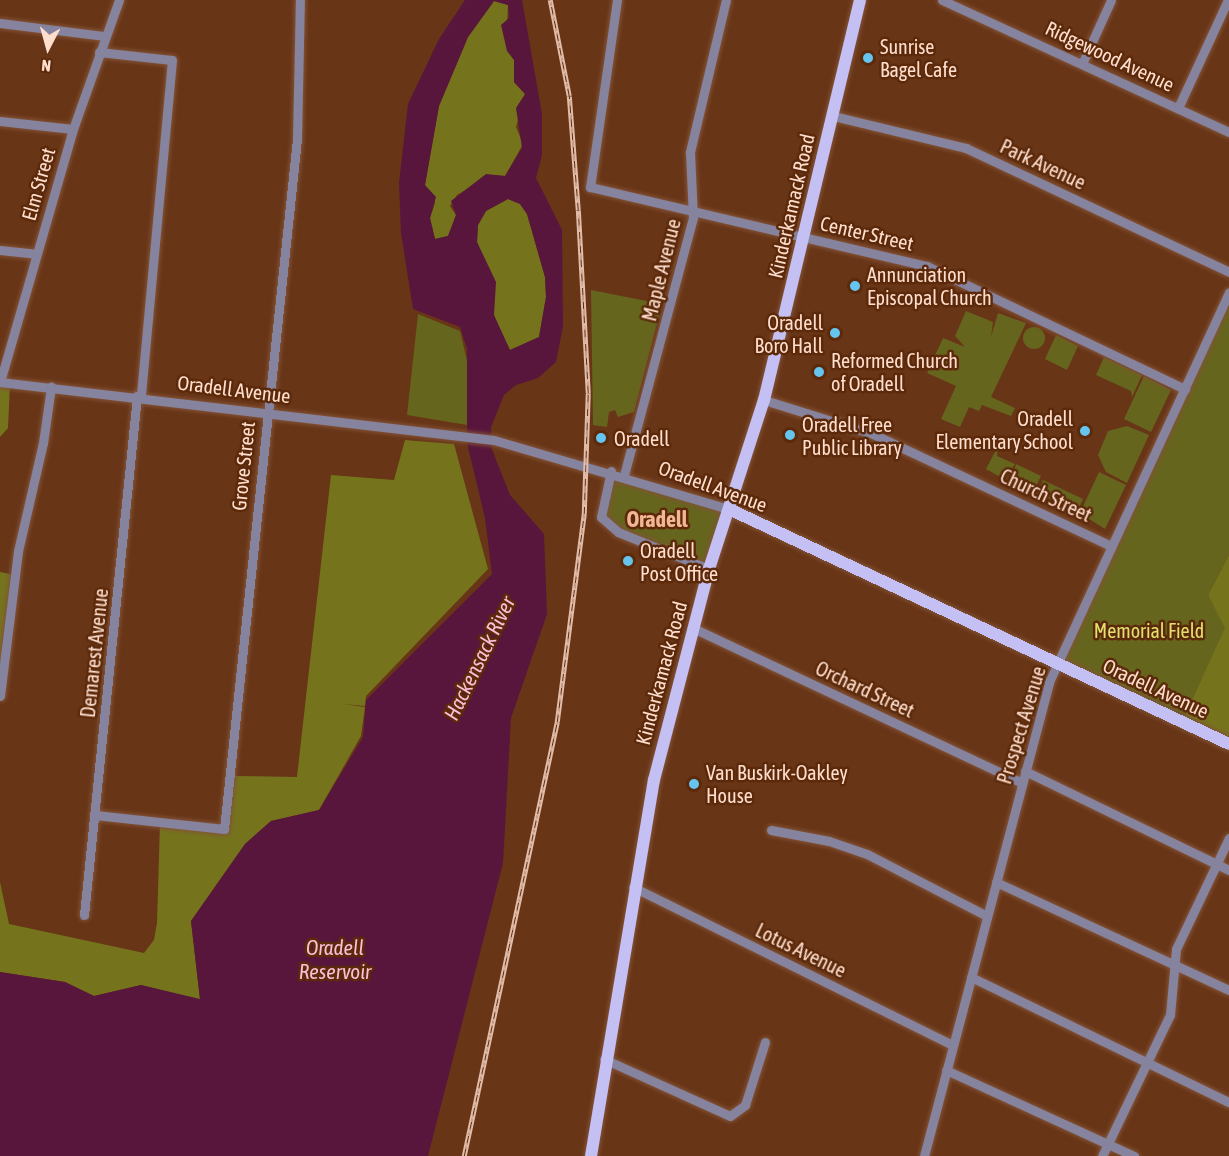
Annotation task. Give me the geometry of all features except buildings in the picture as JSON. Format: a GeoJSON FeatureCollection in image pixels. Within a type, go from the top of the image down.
{"type":"FeatureCollection","features":[{"type":"Feature","properties":{"kind":"main road","name":"Kinderkamack Road"},"geometry":{"type":"LineString","coordinates":[[591,1156],[604,1059],[633,887],[693,628],[709,569],[764,400],[860,0]]}},
{"type":"Feature","properties":{"kind":"main road","name":"Oradell Avenue"},"geometry":{"type":"LineString","coordinates":[[729,508],[1229,744]]}},
{"type":"Feature","properties":{"kind":"street","name":"Elm Street"},"geometry":{"type":"LineString","coordinates":[[0,382],[73,129],[119,0]]}},
{"type":"Feature","properties":{"kind":"street","name":"Grove Street"},"geometry":{"type":"LineString","coordinates":[[95,815],[224,829],[297,139],[300,0]]}},
{"type":"Feature","properties":{"kind":"street","name":"Center Street"},"geometry":{"type":"LineString","coordinates":[[617,0],[590,187],[927,266],[1185,389]]}},
{"type":"Feature","properties":{"kind":"street","name":"Maple Avenue"},"geometry":{"type":"LineString","coordinates":[[624,474],[672,304],[693,211],[690,152],[726,0]]}},
{"type":"Feature","properties":{"kind":"street","name":"Ridgewood Avenue"},"geometry":{"type":"LineString","coordinates":[[942,0],[1229,132]]}},
{"type":"Feature","properties":{"kind":"street"},"geometry":{"type":"LineString","coordinates":[[1082,64],[1111,0]]}},
{"type":"Feature","properties":{"kind":"street"},"geometry":{"type":"LineString","coordinates":[[1178,108],[1228,0]]}},
{"type":"Feature","properties":{"kind":"street"},"geometry":{"type":"LineString","coordinates":[[0,23],[105,36]]}},
{"type":"Feature","properties":{"kind":"street","name":"Demarest Avenue"},"geometry":{"type":"LineString","coordinates":[[84,915],[172,60],[99,52]]}},
{"type":"Feature","properties":{"kind":"street","name":"Park Avenue"},"geometry":{"type":"LineString","coordinates":[[833,116],[966,148],[1229,272]]}},
{"type":"Feature","properties":{"kind":"street"},"geometry":{"type":"LineString","coordinates":[[0,121],[73,129]]}},
{"type":"Feature","properties":{"kind":"street"},"geometry":{"type":"LineString","coordinates":[[0,250],[36,254]]}},
{"type":"Feature","properties":{"kind":"street","name":"Prospect Avenue"},"geometry":{"type":"LineString","coordinates":[[924,1156],[1025,771],[1058,664],[1229,293]]}},
{"type":"Feature","properties":{"kind":"street","name":"Oradell Avenue"},"geometry":{"type":"LineString","coordinates":[[0,382],[461,434],[494,440],[624,474],[729,508]]}},
{"type":"Feature","properties":{"kind":"street"},"geometry":{"type":"LineString","coordinates":[[0,696],[18,551],[44,443],[51,387]]}},
{"type":"Feature","properties":{"kind":"street","name":"Church Street"},"geometry":{"type":"LineString","coordinates":[[764,400],[873,434],[1111,546]]}},
{"type":"Feature","properties":{"kind":"street"},"geometry":{"type":"LineString","coordinates":[[611,471],[602,517],[618,532],[709,569]]}},
{"type":"Feature","properties":{"kind":"street","name":"Orchard Street"},"geometry":{"type":"LineString","coordinates":[[693,628],[1022,783]]}},
{"type":"Feature","properties":{"kind":"street"},"geometry":{"type":"LineString","coordinates":[[1025,771],[1229,870]]}},
{"type":"Feature","properties":{"kind":"street"},"geometry":{"type":"LineString","coordinates":[[771,830],[829,841],[867,854],[987,916]]}},
{"type":"Feature","properties":{"kind":"street"},"geometry":{"type":"LineString","coordinates":[[1102,1156],[1149,1063],[1170,1015],[1173,962],[1179,938],[1229,838]]}},
{"type":"Feature","properties":{"kind":"street"},"geometry":{"type":"LineString","coordinates":[[996,882],[1173,962],[1229,990]]}},
{"type":"Feature","properties":{"kind":"street","name":"Lotus Avenue"},"geometry":{"type":"LineString","coordinates":[[633,887],[952,1046]]}},
{"type":"Feature","properties":{"kind":"street"},"geometry":{"type":"LineString","coordinates":[[970,977],[1229,1102]]}},
{"type":"Feature","properties":{"kind":"street"},"geometry":{"type":"LineString","coordinates":[[604,1059],[730,1116],[745,1105],[765,1042]]}},
{"type":"Feature","properties":{"kind":"street"},"geometry":{"type":"LineString","coordinates":[[946,1070],[1134,1156]]}},
{"type":"Feature","properties":{"kind":"green space"},"geometry":{"type":"Polygon","coordinates":[[[591,290],[662,304],[634,412],[618,417],[615,410],[609,412],[607,427],[593,425],[591,290]]]}},
{"type":"Feature","properties":{"kind":"green space","name":"Memorial Field"},"geometry":{"type":"Polygon","coordinates":[[[1229,293],[1229,555],[1208,595],[1226,628],[1182,722],[1058,664],[1229,293]]]}},
{"type":"Feature","properties":{"kind":"green space"},"geometry":{"type":"Polygon","coordinates":[[[966,311],[993,322],[991,337],[998,313],[1026,323],[991,397],[1015,408],[1011,416],[982,405],[979,411],[969,407],[960,427],[941,419],[956,386],[927,373],[943,338],[965,347],[955,336],[966,311]]]}},
{"type":"Feature","properties":{"kind":"green space"},"geometry":{"type":"Polygon","coordinates":[[[418,314],[460,331],[467,361],[467,425],[407,415],[418,314]]]}},
{"type":"Feature","properties":{"kind":"green space"},"geometry":{"type":"Polygon","coordinates":[[[1034,327],[1042,330],[1045,338],[1042,346],[1034,349],[1026,346],[1023,338],[1026,330],[1034,327]]]}},
{"type":"Feature","properties":{"kind":"green space"},"geometry":{"type":"Polygon","coordinates":[[[1056,335],[1078,346],[1067,370],[1045,359],[1056,335]]]}},
{"type":"Feature","properties":{"kind":"green space"},"geometry":{"type":"Polygon","coordinates":[[[1104,357],[1142,375],[1132,397],[1131,391],[1096,375],[1104,357]]]}},
{"type":"Feature","properties":{"kind":"green space"},"geometry":{"type":"Polygon","coordinates":[[[1144,376],[1171,390],[1151,432],[1124,419],[1144,376]]]}},
{"type":"Feature","properties":{"kind":"green space"},"geometry":{"type":"Polygon","coordinates":[[[1127,426],[1149,435],[1127,483],[1106,472],[1098,455],[1108,431],[1127,426]]]}},
{"type":"Feature","properties":{"kind":"green space"},"geometry":{"type":"Polygon","coordinates":[[[998,446],[997,456],[1015,464],[1004,479],[986,469],[998,446]]]}},
{"type":"Feature","properties":{"kind":"green space"},"geometry":{"type":"Polygon","coordinates":[[[1016,464],[1041,476],[1033,492],[1011,482],[1016,464]]]}},
{"type":"Feature","properties":{"kind":"green space"},"geometry":{"type":"Polygon","coordinates":[[[611,471],[729,509],[709,569],[618,532],[601,517],[611,471]]]}},
{"type":"Feature","properties":{"kind":"green space"},"geometry":{"type":"Polygon","coordinates":[[[1099,472],[1126,485],[1105,529],[1080,513],[1099,472]]]}},
{"type":"Feature","properties":{"kind":"green space"},"geometry":{"type":"Polygon","coordinates":[[[1043,480],[1083,499],[1078,510],[1037,494],[1043,480]]]}},
{"type":"Feature","properties":{"kind":"shaded area"},"geometry":{"type":"Polygon","coordinates":[[[494,1],[508,5],[506,45],[514,60],[514,82],[525,94],[516,127],[523,144],[505,176],[491,175],[457,195],[450,206],[456,215],[448,236],[435,239],[430,218],[435,203],[425,185],[439,106],[468,37],[494,1]]]}},
{"type":"Feature","properties":{"kind":"shaded area"},"geometry":{"type":"Polygon","coordinates":[[[508,199],[520,204],[527,214],[545,277],[546,297],[539,337],[510,350],[497,327],[477,242],[478,225],[486,211],[508,199]]]}},
{"type":"Feature","properties":{"kind":"shaded area"},"geometry":{"type":"Polygon","coordinates":[[[0,382],[10,383],[8,428],[0,437],[0,382]]]}},
{"type":"Feature","properties":{"kind":"shaded area"},"geometry":{"type":"Polygon","coordinates":[[[405,440],[454,444],[488,569],[366,696],[365,706],[343,704],[365,707],[361,736],[319,810],[271,821],[245,844],[191,921],[200,1000],[141,985],[94,996],[65,982],[0,972],[0,882],[9,924],[144,953],[154,940],[157,923],[160,822],[224,829],[234,776],[297,777],[331,475],[394,480],[405,440]]]}},
{"type":"Feature","properties":{"kind":"shaded area"},"geometry":{"type":"Polygon","coordinates":[[[1229,555],[1229,744],[1182,722],[1225,628],[1208,595],[1229,555]]]}},
{"type":"Feature","properties":{"kind":"shaded area"},"geometry":{"type":"Polygon","coordinates":[[[0,572],[15,575],[0,690],[0,572]]]}},
{"type":"Feature","properties":{"kind":"water","name":"Oradell Reservoir"},"geometry":{"type":"Polygon","coordinates":[[[465,0],[522,0],[542,114],[542,155],[536,178],[562,230],[563,326],[556,362],[538,378],[516,385],[504,395],[491,427],[491,447],[510,495],[544,534],[547,614],[511,718],[503,863],[428,1156],[0,1156],[0,972],[65,982],[94,996],[141,985],[200,999],[191,921],[245,844],[271,821],[319,810],[363,737],[366,700],[492,574],[485,518],[467,443],[467,349],[460,327],[413,309],[401,233],[399,183],[408,104],[439,39],[465,0]],[[494,1],[468,37],[439,106],[425,185],[436,197],[430,218],[435,239],[448,236],[456,215],[451,201],[486,174],[505,176],[522,148],[516,108],[525,94],[514,82],[514,60],[507,51],[501,25],[509,18],[508,5],[494,1]],[[508,199],[486,211],[478,225],[477,242],[496,282],[494,315],[510,350],[539,337],[546,297],[545,277],[527,214],[520,204],[508,199]]]}},
{"type":"Feature","properties":{"kind":"railway"},"geometry":{"type":"LineString","coordinates":[[464,1156],[557,722],[584,514],[588,393],[578,210],[569,96],[550,0]]}},
{"type":"Feature","properties":{"kind":"place","name":"Sunrise Bagel Cafe"},"geometry":{"type":"Point","coordinates":[868,58]}},
{"type":"Feature","properties":{"kind":"place","name":"Annunciation Episcopal Church"},"geometry":{"type":"Point","coordinates":[855,286]}},
{"type":"Feature","properties":{"kind":"place","name":"Oradell Boro Hall"},"geometry":{"type":"Point","coordinates":[835,333]}},
{"type":"Feature","properties":{"kind":"place","name":"Reformed Church of Oradell"},"geometry":{"type":"Point","coordinates":[819,372]}},
{"type":"Feature","properties":{"kind":"place","name":"Oradell Elementary School"},"geometry":{"type":"Point","coordinates":[1085,431]}},
{"type":"Feature","properties":{"kind":"place","name":"Oradell Free Public Library"},"geometry":{"type":"Point","coordinates":[790,435]}},
{"type":"Feature","properties":{"kind":"place","name":"Oradell"},"geometry":{"type":"Point","coordinates":[601,438]}},
{"type":"Feature","properties":{"kind":"place","name":"Oradell Post Office"},"geometry":{"type":"Point","coordinates":[628,561]}},
{"type":"Feature","properties":{"kind":"place","name":"Van Buskirk-Oakley House"},"geometry":{"type":"Point","coordinates":[694,784]}},
{"type":"Feature","properties":{"kind":"district","name":"Oradell"},"geometry":{"type":"Point","coordinates":[657,520]}},
{"type":"Feature","properties":{"kind":"water label","name":"Hackensack River"},"geometry":{"type":"Point","coordinates":[479,658]}}]}
